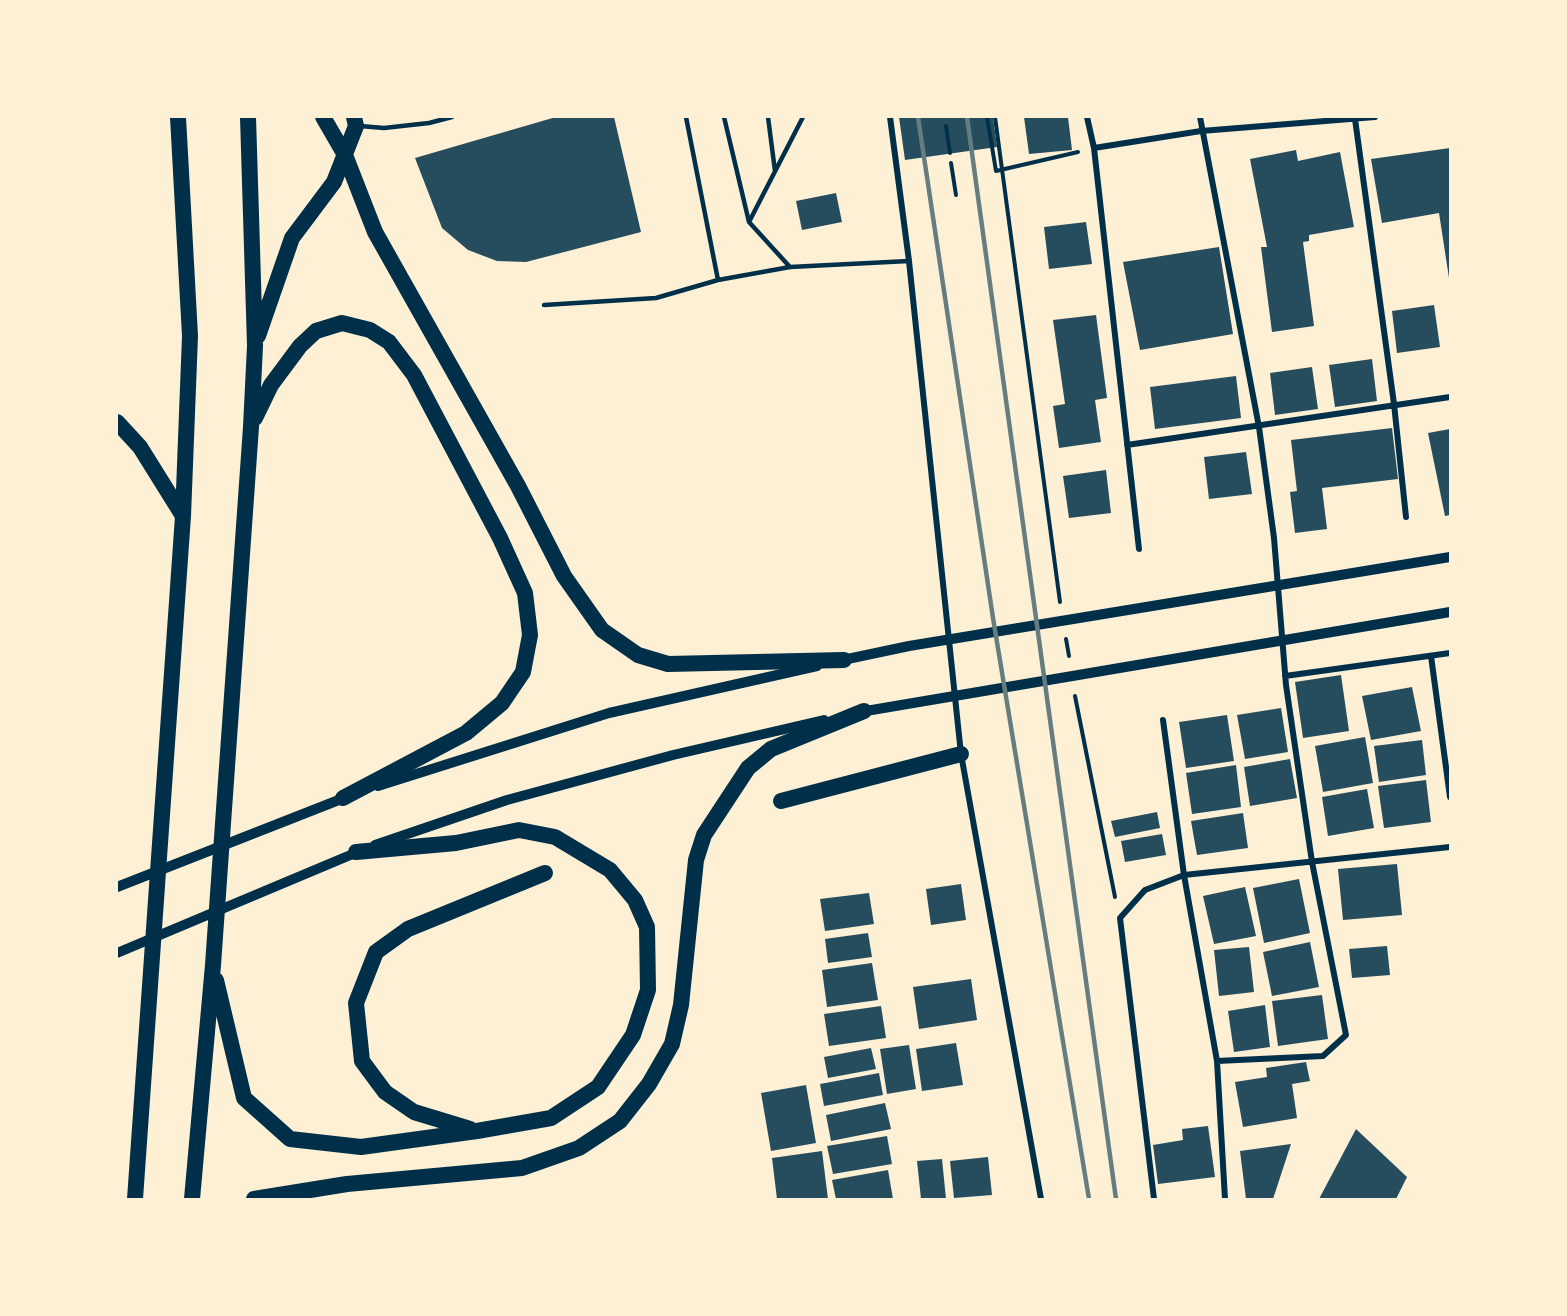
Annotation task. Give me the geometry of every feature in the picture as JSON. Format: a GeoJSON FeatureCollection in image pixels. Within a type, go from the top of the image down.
{"type":"FeatureCollection","features":[{"type":"Feature","properties":{"kind":"highway"},"geometry":{"type":"LineString","coordinates":[[134,1194],[183,516],[190,336],[178,117]]}},
{"type":"Feature","properties":{"kind":"highway"},"geometry":{"type":"LineString","coordinates":[[192,1199],[213,965],[251,427],[255,346],[248,117]]}},
{"type":"Feature","properties":{"kind":"highway"},"geometry":{"type":"LineString","coordinates":[[324,117],[345,155],[375,232],[518,486],[564,576],[602,630],[638,655],[668,664],[844,660]]}},
{"type":"Feature","properties":{"kind":"highway"},"geometry":{"type":"LineString","coordinates":[[255,346],[292,238],[334,182],[355,122]]}},
{"type":"Feature","properties":{"kind":"highway"},"geometry":{"type":"LineString","coordinates":[[251,427],[271,385],[300,346],[316,331],[342,323],[370,330],[389,342],[414,375],[500,538],[525,593],[530,635],[523,672],[502,703],[466,733],[343,798]]}},
{"type":"Feature","properties":{"kind":"highway"},"geometry":{"type":"LineString","coordinates":[[117,422],[140,447],[183,516]]}},
{"type":"Feature","properties":{"kind":"highway"},"geometry":{"type":"LineString","coordinates":[[254,1199],[348,1184],[522,1168],[579,1148],[620,1122],[649,1084],[672,1044],[681,1005],[696,860],[705,835],[748,768],[771,749],[864,711]]}},
{"type":"Feature","properties":{"kind":"highway"},"geometry":{"type":"LineString","coordinates":[[781,801],[961,754]]}},
{"type":"Feature","properties":{"kind":"highway"},"geometry":{"type":"LineString","coordinates":[[213,965],[244,1098],[290,1139],[360,1147],[477,1131],[551,1118],[598,1087],[633,1035],[648,990],[647,927],[635,900],[610,870],[555,837],[519,830],[456,843],[356,852]]}},
{"type":"Feature","properties":{"kind":"highway"},"geometry":{"type":"LineString","coordinates":[[477,1131],[414,1112],[385,1092],[362,1061],[356,1003],[376,952],[408,929],[544,873]]}},
{"type":"Feature","properties":{"kind":"street"},"geometry":{"type":"LineString","coordinates":[[890,117],[909,261],[961,754],[1041,1199]]}},
{"type":"Feature","properties":{"kind":"street"},"geometry":{"type":"LineString","coordinates":[[1087,117],[1094,148],[1139,549]]}},
{"type":"Feature","properties":{"kind":"street"},"geometry":{"type":"LineString","coordinates":[[1200,117],[1258,427],[1274,538],[1285,676],[1312,862],[1346,1035],[1323,1056],[1217,1061]]}},
{"type":"Feature","properties":{"kind":"street"},"geometry":{"type":"LineString","coordinates":[[1094,148],[1201,130],[1375,117]]}},
{"type":"Feature","properties":{"kind":"street"},"geometry":{"type":"LineString","coordinates":[[1355,119],[1394,404],[1406,517]]}},
{"type":"Feature","properties":{"kind":"street"},"geometry":{"type":"LineString","coordinates":[[1127,445],[1450,397]]}},
{"type":"Feature","properties":{"kind":"street"},"geometry":{"type":"LineString","coordinates":[[117,887],[343,798],[609,713],[909,646],[1450,557]]}},
{"type":"Feature","properties":{"kind":"street"},"geometry":{"type":"LineString","coordinates":[[117,953],[356,852],[507,800],[673,755],[864,711],[1450,612]]}},
{"type":"Feature","properties":{"kind":"street"},"geometry":{"type":"LineString","coordinates":[[1285,676],[1450,653]]}},
{"type":"Feature","properties":{"kind":"street"},"geometry":{"type":"LineString","coordinates":[[1431,656],[1450,797]]}},
{"type":"Feature","properties":{"kind":"street"},"geometry":{"type":"LineString","coordinates":[[1163,720],[1184,875],[1217,1061],[1225,1199]]}},
{"type":"Feature","properties":{"kind":"street"},"geometry":{"type":"LineString","coordinates":[[1154,1199],[1120,918],[1145,890],[1184,875],[1450,847]]}},
{"type":"Feature","properties":{"kind":"lane"},"geometry":{"type":"LineString","coordinates":[[355,122],[384,128],[429,123],[452,117]]}},
{"type":"Feature","properties":{"kind":"lane"},"geometry":{"type":"LineString","coordinates":[[686,117],[718,280]]}},
{"type":"Feature","properties":{"kind":"lane"},"geometry":{"type":"LineString","coordinates":[[724,117],[749,222],[790,267]]}},
{"type":"Feature","properties":{"kind":"lane"},"geometry":{"type":"LineString","coordinates":[[768,117],[775,171]]}},
{"type":"Feature","properties":{"kind":"lane"},"geometry":{"type":"LineString","coordinates":[[749,222],[803,117]]}},
{"type":"Feature","properties":{"kind":"lane"},"geometry":{"type":"LineString","coordinates":[[544,305],[656,298],[718,280],[790,267],[909,261]]}},
{"type":"Feature","properties":{"kind":"path"},"geometry":{"type":"LineString","coordinates":[[987,117],[996,171],[1094,148]]}},
{"type":"Feature","properties":{"kind":"path"},"geometry":{"type":"LineString","coordinates":[[995,117],[1061,607]]}},
{"type":"Feature","properties":{"kind":"path"},"geometry":{"type":"LineString","coordinates":[[946,126],[950,153]]}},
{"type":"Feature","properties":{"kind":"path"},"geometry":{"type":"LineString","coordinates":[[951,163],[956,195]]}},
{"type":"Feature","properties":{"kind":"path"},"geometry":{"type":"LineString","coordinates":[[1064,629],[1070,663]]}},
{"type":"Feature","properties":{"kind":"path"},"geometry":{"type":"LineString","coordinates":[[1074,685],[1120,918]]}},
{"type":"Feature","properties":{"kind":"building"},"geometry":{"type":"Polygon","coordinates":[[[556,117],[614,117],[641,232],[526,262],[497,261],[468,250],[442,228],[415,158],[556,117]]]}},
{"type":"Feature","properties":{"kind":"building"},"geometry":{"type":"Polygon","coordinates":[[[899,117],[993,117],[997,147],[905,160],[899,117]]]}},
{"type":"Feature","properties":{"kind":"building"},"geometry":{"type":"Polygon","coordinates":[[[1024,117],[1068,117],[1072,150],[1029,154],[1024,117]]]}},
{"type":"Feature","properties":{"kind":"building"},"geometry":{"type":"Polygon","coordinates":[[[1450,148],[1449,278],[1439,213],[1382,223],[1371,159],[1450,148]]]}},
{"type":"Feature","properties":{"kind":"building"},"geometry":{"type":"Polygon","coordinates":[[[1296,150],[1298,161],[1340,152],[1354,227],[1309,235],[1309,241],[1303,242],[1314,326],[1272,332],[1261,247],[1267,247],[1250,159],[1296,150]]]}},
{"type":"Feature","properties":{"kind":"building"},"geometry":{"type":"Polygon","coordinates":[[[836,193],[842,222],[802,230],[796,201],[836,193]]]}},
{"type":"Feature","properties":{"kind":"building"},"geometry":{"type":"Polygon","coordinates":[[[1086,222],[1092,264],[1049,269],[1044,227],[1086,222]]]}},
{"type":"Feature","properties":{"kind":"building"},"geometry":{"type":"Polygon","coordinates":[[[1219,247],[1233,334],[1140,350],[1123,262],[1219,247]]]}},
{"type":"Feature","properties":{"kind":"building"},"geometry":{"type":"Polygon","coordinates":[[[1434,305],[1440,347],[1397,353],[1392,311],[1434,305]]]}},
{"type":"Feature","properties":{"kind":"building"},"geometry":{"type":"Polygon","coordinates":[[[1096,315],[1107,398],[1095,400],[1101,442],[1059,448],[1053,406],[1065,404],[1053,320],[1096,315]]]}},
{"type":"Feature","properties":{"kind":"building"},"geometry":{"type":"Polygon","coordinates":[[[1372,359],[1377,401],[1335,407],[1329,365],[1372,359]]]}},
{"type":"Feature","properties":{"kind":"building"},"geometry":{"type":"Polygon","coordinates":[[[1312,367],[1318,409],[1275,415],[1270,373],[1312,367]]]}},
{"type":"Feature","properties":{"kind":"building"},"geometry":{"type":"Polygon","coordinates":[[[1236,376],[1241,418],[1155,429],[1150,387],[1236,376]]]}},
{"type":"Feature","properties":{"kind":"building"},"geometry":{"type":"Polygon","coordinates":[[[1392,428],[1398,479],[1322,488],[1327,529],[1295,533],[1290,492],[1297,491],[1291,440],[1392,428]]]}},
{"type":"Feature","properties":{"kind":"building"},"geometry":{"type":"Polygon","coordinates":[[[1450,429],[1450,515],[1445,516],[1428,433],[1450,429]]]}},
{"type":"Feature","properties":{"kind":"building"},"geometry":{"type":"Polygon","coordinates":[[[1246,452],[1252,494],[1209,499],[1204,457],[1246,452]]]}},
{"type":"Feature","properties":{"kind":"building"},"geometry":{"type":"Polygon","coordinates":[[[1106,470],[1111,513],[1069,518],[1063,476],[1106,470]]]}},
{"type":"Feature","properties":{"kind":"building"},"geometry":{"type":"Polygon","coordinates":[[[1341,675],[1349,731],[1303,738],[1295,682],[1341,675]]]}},
{"type":"Feature","properties":{"kind":"building"},"geometry":{"type":"Polygon","coordinates":[[[1412,687],[1421,731],[1371,740],[1362,696],[1412,687]]]}},
{"type":"Feature","properties":{"kind":"building"},"geometry":{"type":"Polygon","coordinates":[[[1281,708],[1288,752],[1245,759],[1237,715],[1281,708]]]}},
{"type":"Feature","properties":{"kind":"building"},"geometry":{"type":"Polygon","coordinates":[[[1227,715],[1234,761],[1186,768],[1179,722],[1227,715]]]}},
{"type":"Feature","properties":{"kind":"building"},"geometry":{"type":"Polygon","coordinates":[[[1365,737],[1373,783],[1323,792],[1315,746],[1365,737]]]}},
{"type":"Feature","properties":{"kind":"building"},"geometry":{"type":"Polygon","coordinates":[[[1422,740],[1426,775],[1379,782],[1374,746],[1422,740]]]}},
{"type":"Feature","properties":{"kind":"building"},"geometry":{"type":"Polygon","coordinates":[[[1290,759],[1297,798],[1250,806],[1244,767],[1290,759]]]}},
{"type":"Feature","properties":{"kind":"building"},"geometry":{"type":"Polygon","coordinates":[[[1236,765],[1241,807],[1192,814],[1186,773],[1236,765]]]}},
{"type":"Feature","properties":{"kind":"building"},"geometry":{"type":"Polygon","coordinates":[[[1426,780],[1431,822],[1384,828],[1378,786],[1426,780]]]}},
{"type":"Feature","properties":{"kind":"building"},"geometry":{"type":"Polygon","coordinates":[[[1367,789],[1374,828],[1328,836],[1322,797],[1367,789]]]}},
{"type":"Feature","properties":{"kind":"building"},"geometry":{"type":"Polygon","coordinates":[[[1157,812],[1160,828],[1115,837],[1111,821],[1157,812]]]}},
{"type":"Feature","properties":{"kind":"building"},"geometry":{"type":"Polygon","coordinates":[[[1243,813],[1248,848],[1197,855],[1191,821],[1243,813]]]}},
{"type":"Feature","properties":{"kind":"building"},"geometry":{"type":"Polygon","coordinates":[[[1162,834],[1166,855],[1125,862],[1121,841],[1162,834]]]}},
{"type":"Feature","properties":{"kind":"building"},"geometry":{"type":"Polygon","coordinates":[[[1397,864],[1402,915],[1343,920],[1338,869],[1397,864]]]}},
{"type":"Feature","properties":{"kind":"building"},"geometry":{"type":"Polygon","coordinates":[[[1299,879],[1310,933],[1264,943],[1253,888],[1299,879]]]}},
{"type":"Feature","properties":{"kind":"building"},"geometry":{"type":"Polygon","coordinates":[[[961,884],[966,920],[931,925],[926,889],[961,884]]]}},
{"type":"Feature","properties":{"kind":"building"},"geometry":{"type":"Polygon","coordinates":[[[1245,887],[1256,936],[1214,944],[1203,896],[1245,887]]]}},
{"type":"Feature","properties":{"kind":"building"},"geometry":{"type":"Polygon","coordinates":[[[869,893],[874,924],[825,931],[820,899],[869,893]]]}},
{"type":"Feature","properties":{"kind":"building"},"geometry":{"type":"Polygon","coordinates":[[[868,933],[872,957],[828,963],[825,939],[868,933]]]}},
{"type":"Feature","properties":{"kind":"building"},"geometry":{"type":"Polygon","coordinates":[[[1310,942],[1319,987],[1272,996],[1263,952],[1310,942]]]}},
{"type":"Feature","properties":{"kind":"building"},"geometry":{"type":"Polygon","coordinates":[[[1387,946],[1390,975],[1352,978],[1349,949],[1387,946]]]}},
{"type":"Feature","properties":{"kind":"building"},"geometry":{"type":"Polygon","coordinates":[[[1249,947],[1254,992],[1219,996],[1214,950],[1249,947]]]}},
{"type":"Feature","properties":{"kind":"building"},"geometry":{"type":"Polygon","coordinates":[[[872,963],[878,1000],[827,1007],[822,970],[872,963]]]}},
{"type":"Feature","properties":{"kind":"building"},"geometry":{"type":"Polygon","coordinates":[[[971,979],[977,1020],[919,1029],[913,987],[971,979]]]}},
{"type":"Feature","properties":{"kind":"building"},"geometry":{"type":"Polygon","coordinates":[[[1322,995],[1328,1039],[1278,1046],[1272,1001],[1322,995]]]}},
{"type":"Feature","properties":{"kind":"building"},"geometry":{"type":"Polygon","coordinates":[[[1265,1005],[1270,1047],[1234,1052],[1228,1011],[1265,1005]]]}},
{"type":"Feature","properties":{"kind":"building"},"geometry":{"type":"Polygon","coordinates":[[[881,1006],[886,1038],[829,1046],[824,1014],[881,1006]]]}},
{"type":"Feature","properties":{"kind":"building"},"geometry":{"type":"Polygon","coordinates":[[[956,1043],[963,1085],[922,1091],[916,1049],[956,1043]]]}},
{"type":"Feature","properties":{"kind":"building"},"geometry":{"type":"Polygon","coordinates":[[[909,1045],[916,1089],[887,1094],[880,1049],[909,1045]]]}},
{"type":"Feature","properties":{"kind":"building"},"geometry":{"type":"Polygon","coordinates":[[[871,1048],[876,1069],[828,1078],[824,1057],[871,1048]]]}},
{"type":"Feature","properties":{"kind":"building"},"geometry":{"type":"Polygon","coordinates":[[[1306,1062],[1310,1081],[1292,1084],[1297,1118],[1243,1127],[1235,1082],[1267,1077],[1266,1068],[1306,1062]]]}},
{"type":"Feature","properties":{"kind":"building"},"geometry":{"type":"Polygon","coordinates":[[[879,1073],[883,1095],[824,1106],[820,1084],[879,1073]]]}},
{"type":"Feature","properties":{"kind":"building"},"geometry":{"type":"Polygon","coordinates":[[[806,1085],[816,1143],[771,1151],[761,1093],[806,1085]]]}},
{"type":"Feature","properties":{"kind":"building"},"geometry":{"type":"Polygon","coordinates":[[[885,1103],[891,1129],[831,1141],[826,1115],[885,1103]]]}},
{"type":"Feature","properties":{"kind":"building"},"geometry":{"type":"Polygon","coordinates":[[[1208,1126],[1215,1177],[1158,1184],[1153,1145],[1183,1140],[1182,1129],[1208,1126]]]}},
{"type":"Feature","properties":{"kind":"building"},"geometry":{"type":"Polygon","coordinates":[[[1356,1129],[1407,1177],[1396,1199],[1319,1199],[1356,1129]]]}},
{"type":"Feature","properties":{"kind":"building"},"geometry":{"type":"Polygon","coordinates":[[[887,1136],[892,1164],[833,1174],[827,1146],[887,1136]]]}},
{"type":"Feature","properties":{"kind":"building"},"geometry":{"type":"Polygon","coordinates":[[[1291,1144],[1273,1199],[1246,1199],[1240,1151],[1291,1144]]]}},
{"type":"Feature","properties":{"kind":"building"},"geometry":{"type":"Polygon","coordinates":[[[822,1151],[828,1199],[777,1199],[772,1158],[822,1151]]]}},
{"type":"Feature","properties":{"kind":"building"},"geometry":{"type":"Polygon","coordinates":[[[988,1157],[992,1195],[954,1198],[950,1161],[988,1157]]]}},
{"type":"Feature","properties":{"kind":"building"},"geometry":{"type":"Polygon","coordinates":[[[942,1159],[946,1199],[921,1199],[917,1161],[942,1159]]]}},
{"type":"Feature","properties":{"kind":"building"},"geometry":{"type":"Polygon","coordinates":[[[888,1170],[893,1199],[836,1199],[832,1180],[888,1170]]]}},
{"type":"Feature","properties":{"kind":"railway"},"geometry":{"type":"LineString","coordinates":[[918,117],[993,618],[1089,1199]]}},
{"type":"Feature","properties":{"kind":"railway"},"geometry":{"type":"LineString","coordinates":[[967,117],[1116,1199]]}}]}
